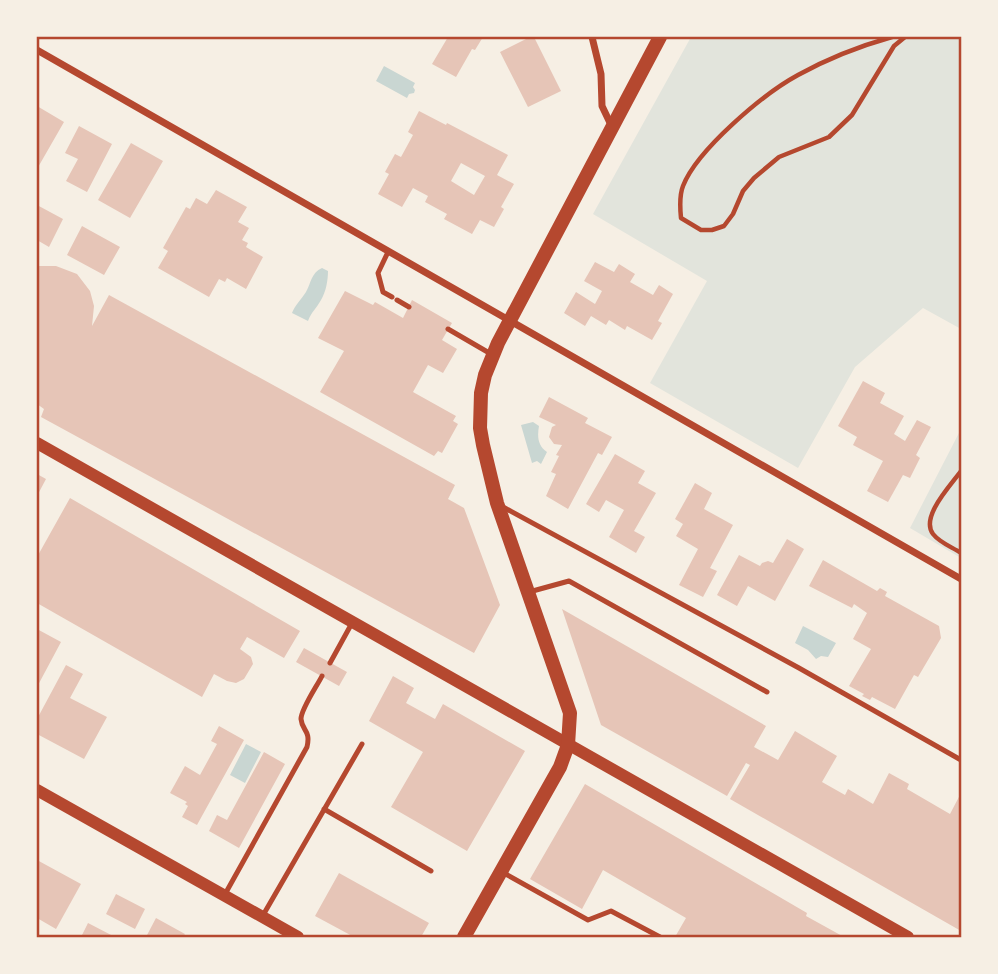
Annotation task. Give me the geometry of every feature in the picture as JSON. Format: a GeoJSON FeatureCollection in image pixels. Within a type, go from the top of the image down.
{"type":"FeatureCollection","features":[{"type":"Feature","properties":{"kind":"main road"},"geometry":{"type":"LineString","coordinates":[[464,937],[560,767],[568,745],[570,713],[497,503],[481,428],[481,393],[492,355],[660,37]]}},
{"type":"Feature","properties":{"kind":"street"},"geometry":{"type":"LineString","coordinates":[[592,37],[601,74],[602,106],[612,127]]}},
{"type":"Feature","properties":{"kind":"street"},"geometry":{"type":"LineString","coordinates":[[37,50],[961,579]]}},
{"type":"Feature","properties":{"kind":"street"},"geometry":{"type":"LineString","coordinates":[[37,443],[908,937]]}},
{"type":"Feature","properties":{"kind":"street"},"geometry":{"type":"LineString","coordinates":[[37,790],[298,937]]}},
{"type":"Feature","properties":{"kind":"lane"},"geometry":{"type":"LineString","coordinates":[[388,252],[379,273],[383,292],[409,307]]}},
{"type":"Feature","properties":{"kind":"lane"},"geometry":{"type":"LineString","coordinates":[[448,329],[492,355]]}},
{"type":"Feature","properties":{"kind":"lane"},"geometry":{"type":"LineString","coordinates":[[497,503],[961,760]]}},
{"type":"Feature","properties":{"kind":"lane"},"geometry":{"type":"LineString","coordinates":[[529,592],[569,581],[767,692]]}},
{"type":"Feature","properties":{"kind":"lane"},"geometry":{"type":"LineString","coordinates":[[330,663],[353,623]]}},
{"type":"Feature","properties":{"kind":"lane"},"geometry":{"type":"LineString","coordinates":[[224,896],[307,747],[309,737],[301,721],[302,712],[322,676]]}},
{"type":"Feature","properties":{"kind":"lane"},"geometry":{"type":"LineString","coordinates":[[262,917],[362,744]]}},
{"type":"Feature","properties":{"kind":"lane"},"geometry":{"type":"LineString","coordinates":[[324,810],[431,871]]}},
{"type":"Feature","properties":{"kind":"lane"},"geometry":{"type":"LineString","coordinates":[[502,872],[588,920],[611,911],[660,937]]}},
{"type":"Feature","properties":{"kind":"path"},"geometry":{"type":"LineString","coordinates":[[892,37],[858,47],[797,76],[756,104],[722,134],[694,166],[682,188],[681,218],[701,230],[724,226],[733,214],[743,191],[754,178],[779,157],[829,137],[852,115],[894,46],[905,37]]}},
{"type":"Feature","properties":{"kind":"path"},"geometry":{"type":"LineString","coordinates":[[961,471],[932,513],[930,526],[932,533],[961,553]]}},
{"type":"Feature","properties":{"kind":"shaded area"},"geometry":{"type":"Polygon","coordinates":[[[691,37],[961,37],[961,329],[923,308],[855,367],[798,468],[650,383],[707,281],[593,214],[691,37]]]}},
{"type":"Feature","properties":{"kind":"shaded area"},"geometry":{"type":"Polygon","coordinates":[[[384,66],[415,83],[414,93],[407,98],[376,81],[384,66]]]}},
{"type":"Feature","properties":{"kind":"shaded area"},"geometry":{"type":"Polygon","coordinates":[[[322,268],[328,271],[325,290],[308,321],[292,313],[313,275],[322,268]]]}},
{"type":"Feature","properties":{"kind":"shaded area"},"geometry":{"type":"Polygon","coordinates":[[[533,422],[539,426],[539,441],[547,452],[541,464],[537,461],[532,463],[521,425],[533,422]]]}},
{"type":"Feature","properties":{"kind":"shaded area"},"geometry":{"type":"Polygon","coordinates":[[[961,429],[961,558],[910,528],[961,429]]]}},
{"type":"Feature","properties":{"kind":"shaded area"},"geometry":{"type":"Polygon","coordinates":[[[803,626],[836,643],[828,657],[821,656],[816,659],[808,650],[795,643],[803,626]]]}},
{"type":"Feature","properties":{"kind":"shaded area"},"geometry":{"type":"Polygon","coordinates":[[[246,744],[261,752],[245,783],[230,775],[246,744]]]}},
{"type":"Feature","properties":{"kind":"building"},"geometry":{"type":"Polygon","coordinates":[[[448,37],[483,37],[475,50],[472,49],[456,77],[432,64],[448,37]]]}},
{"type":"Feature","properties":{"kind":"building"},"geometry":{"type":"Polygon","coordinates":[[[534,37],[561,91],[528,107],[500,52],[534,37]]]}},
{"type":"Feature","properties":{"kind":"building"},"geometry":{"type":"Polygon","coordinates":[[[37,106],[64,122],[37,169],[37,106]]]}},
{"type":"Feature","properties":{"kind":"building"},"geometry":{"type":"Polygon","coordinates":[[[419,111],[508,155],[497,175],[514,184],[494,227],[480,220],[472,234],[444,219],[447,214],[425,202],[428,196],[413,188],[402,207],[378,194],[389,174],[385,172],[395,154],[401,157],[413,135],[408,132],[419,111]],[[461,163],[451,181],[474,195],[485,176],[461,163]]]}},
{"type":"Feature","properties":{"kind":"building"},"geometry":{"type":"Polygon","coordinates":[[[79,126],[112,144],[87,192],[66,181],[78,159],[65,153],[79,126]]]}},
{"type":"Feature","properties":{"kind":"building"},"geometry":{"type":"Polygon","coordinates":[[[131,143],[163,161],[130,218],[98,200],[131,143]]]}},
{"type":"Feature","properties":{"kind":"building"},"geometry":{"type":"Polygon","coordinates":[[[216,190],[247,207],[238,222],[249,228],[242,240],[248,243],[246,247],[263,257],[246,289],[227,278],[225,282],[219,279],[209,297],[158,268],[168,251],[163,248],[186,207],[190,209],[196,198],[207,204],[216,190]]]}},
{"type":"Feature","properties":{"kind":"building"},"geometry":{"type":"Polygon","coordinates":[[[37,205],[63,219],[49,247],[37,240],[37,205]]]}},
{"type":"Feature","properties":{"kind":"building"},"geometry":{"type":"Polygon","coordinates":[[[82,226],[120,247],[104,275],[67,255],[82,226]]]}},
{"type":"Feature","properties":{"kind":"building"},"geometry":{"type":"Polygon","coordinates":[[[595,262],[614,272],[619,264],[635,274],[630,282],[653,295],[659,285],[673,294],[658,321],[662,323],[652,340],[627,326],[625,330],[609,320],[606,325],[591,316],[585,326],[564,313],[576,292],[595,304],[602,291],[584,281],[595,262]]]}},
{"type":"Feature","properties":{"kind":"building"},"geometry":{"type":"Polygon","coordinates":[[[37,266],[56,266],[77,274],[90,291],[94,306],[92,326],[109,295],[455,485],[448,499],[464,508],[500,605],[474,653],[41,417],[44,409],[37,404],[37,266]]]}},
{"type":"Feature","properties":{"kind":"building"},"geometry":{"type":"Polygon","coordinates":[[[345,291],[373,305],[375,302],[403,318],[412,300],[452,323],[442,340],[457,349],[443,373],[428,365],[413,392],[456,416],[453,421],[458,424],[442,453],[438,451],[434,456],[320,392],[344,351],[318,338],[345,291]]]}},
{"type":"Feature","properties":{"kind":"building"},"geometry":{"type":"Polygon","coordinates":[[[863,381],[885,393],[880,403],[904,416],[894,434],[905,441],[917,420],[931,427],[916,455],[920,458],[910,478],[903,475],[888,502],[867,491],[883,461],[853,445],[857,437],[838,426],[863,381]]]}},
{"type":"Feature","properties":{"kind":"building"},"geometry":{"type":"Polygon","coordinates":[[[549,397],[588,418],[585,423],[612,437],[602,455],[598,453],[568,509],[546,496],[556,474],[551,472],[562,445],[554,444],[549,437],[552,427],[556,425],[539,417],[549,397]]]}},
{"type":"Feature","properties":{"kind":"building"},"geometry":{"type":"Polygon","coordinates":[[[615,454],[645,471],[638,483],[656,493],[634,531],[645,537],[636,553],[609,537],[624,510],[606,500],[599,512],[586,504],[615,454]]]}},
{"type":"Feature","properties":{"kind":"building"},"geometry":{"type":"Polygon","coordinates":[[[37,474],[46,479],[37,496],[37,474]]]}},
{"type":"Feature","properties":{"kind":"building"},"geometry":{"type":"Polygon","coordinates":[[[695,483],[712,493],[704,509],[733,525],[710,568],[717,571],[703,597],[679,585],[698,549],[676,536],[683,524],[675,519],[695,483]]]}},
{"type":"Feature","properties":{"kind":"building"},"geometry":{"type":"Polygon","coordinates":[[[70,498],[300,631],[284,658],[247,637],[240,649],[251,657],[253,664],[244,679],[236,683],[214,674],[202,697],[37,603],[37,557],[70,498]]]}},
{"type":"Feature","properties":{"kind":"building"},"geometry":{"type":"Polygon","coordinates":[[[787,539],[804,549],[775,601],[748,586],[737,606],[717,595],[739,555],[760,566],[768,561],[773,563],[787,539]]]}},
{"type":"Feature","properties":{"kind":"building"},"geometry":{"type":"Polygon","coordinates":[[[823,560],[877,591],[880,588],[887,592],[885,596],[939,626],[941,638],[918,677],[914,675],[895,709],[872,697],[870,700],[862,696],[864,694],[849,686],[871,649],[853,639],[867,613],[854,604],[852,608],[809,586],[823,560]]]}},
{"type":"Feature","properties":{"kind":"building"},"geometry":{"type":"Polygon","coordinates":[[[562,609],[766,726],[754,747],[778,760],[795,731],[837,756],[822,782],[845,795],[848,789],[873,804],[889,773],[909,784],[907,789],[950,814],[961,793],[961,931],[730,799],[750,765],[746,763],[727,796],[601,725],[562,609]]]}},
{"type":"Feature","properties":{"kind":"building"},"geometry":{"type":"Polygon","coordinates":[[[37,629],[61,642],[37,687],[37,629]]]}},
{"type":"Feature","properties":{"kind":"building"},"geometry":{"type":"Polygon","coordinates":[[[304,648],[347,672],[339,686],[296,662],[304,648]]]}},
{"type":"Feature","properties":{"kind":"building"},"geometry":{"type":"Polygon","coordinates":[[[66,665],[83,674],[70,698],[107,717],[84,759],[37,734],[37,719],[66,665]]]}},
{"type":"Feature","properties":{"kind":"building"},"geometry":{"type":"Polygon","coordinates":[[[393,676],[414,688],[406,703],[435,719],[443,704],[525,751],[467,851],[391,807],[423,752],[369,721],[393,676]]]}},
{"type":"Feature","properties":{"kind":"building"},"geometry":{"type":"Polygon","coordinates":[[[219,726],[244,740],[197,825],[182,817],[188,806],[185,804],[187,802],[170,793],[185,766],[200,775],[217,744],[211,741],[219,726]]]}},
{"type":"Feature","properties":{"kind":"building"},"geometry":{"type":"Polygon","coordinates":[[[264,752],[285,764],[239,848],[209,831],[217,815],[227,820],[264,752]]]}},
{"type":"Feature","properties":{"kind":"building"},"geometry":{"type":"Polygon","coordinates":[[[585,784],[844,937],[675,937],[686,918],[603,870],[582,909],[530,879],[585,784]]]}},
{"type":"Feature","properties":{"kind":"building"},"geometry":{"type":"Polygon","coordinates":[[[37,860],[81,884],[56,929],[37,918],[37,860]]]}},
{"type":"Feature","properties":{"kind":"building"},"geometry":{"type":"Polygon","coordinates":[[[339,873],[429,923],[421,937],[354,937],[315,916],[339,873]]]}},
{"type":"Feature","properties":{"kind":"building"},"geometry":{"type":"Polygon","coordinates":[[[116,894],[145,909],[135,929],[106,914],[116,894]]]}},
{"type":"Feature","properties":{"kind":"building"},"geometry":{"type":"Polygon","coordinates":[[[156,918],[185,934],[183,937],[146,937],[156,918]]]}},
{"type":"Feature","properties":{"kind":"building"},"geometry":{"type":"Polygon","coordinates":[[[88,923],[115,937],[81,937],[88,923]]]}}]}
